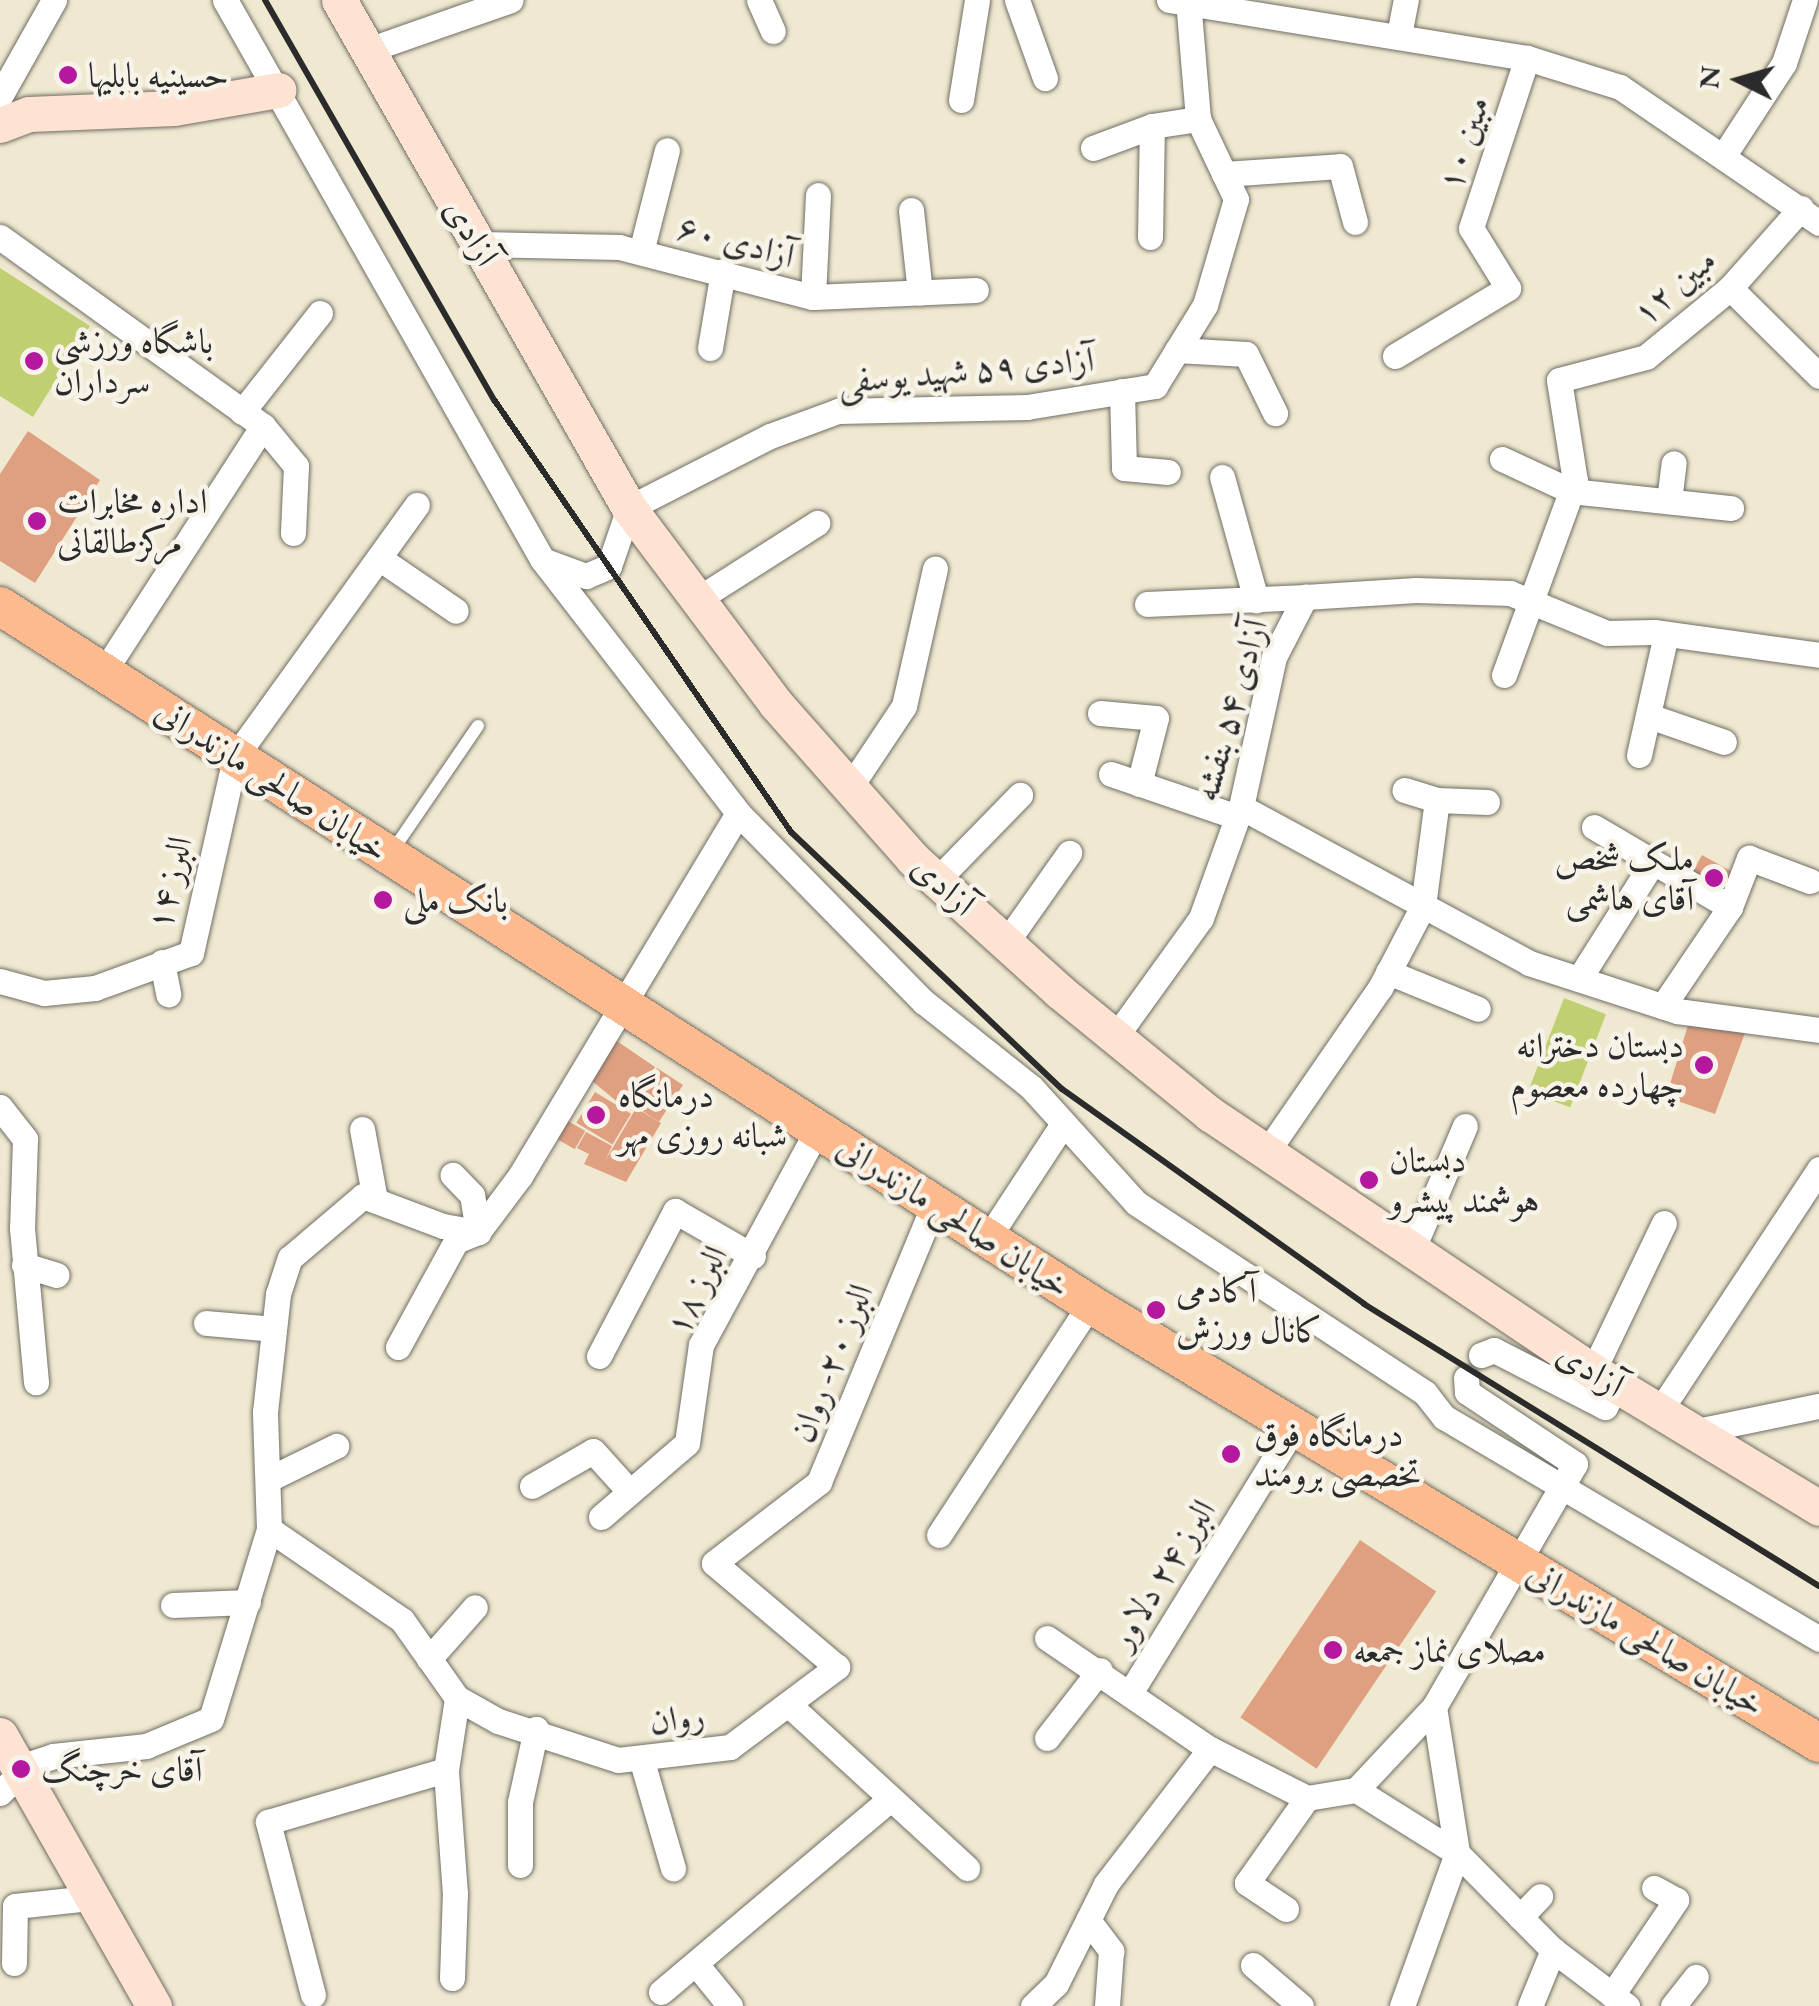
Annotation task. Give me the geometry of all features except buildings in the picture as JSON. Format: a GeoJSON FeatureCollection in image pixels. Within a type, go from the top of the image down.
{"type":"FeatureCollection","features":[{"type":"Feature","properties":{"kind":"main road","name":"آزادی"},"geometry":{"type":"LineString","coordinates":[[340,0],[629,508],[701,598],[776,704],[937,880],[1116,1036],[1266,1153],[1597,1386],[1660,1412],[1819,1508]]}},
{"type":"Feature","properties":{"kind":"main road"},"geometry":{"type":"LineString","coordinates":[[0,124],[28,114],[174,108],[278,90]]}},
{"type":"Feature","properties":{"kind":"main road","name":"خیابان صالحی مازندرانی"},"geometry":{"type":"LineString","coordinates":[[0,606],[1090,1304],[1819,1743]]}},
{"type":"Feature","properties":{"kind":"main road"},"geometry":{"type":"LineString","coordinates":[[0,1735],[12,1778],[154,2006]]}},
{"type":"Feature","properties":{"kind":"street"},"geometry":{"type":"LineString","coordinates":[[0,96],[54,0]]}},
{"type":"Feature","properties":{"kind":"street"},"geometry":{"type":"LineString","coordinates":[[225,0],[423,359],[542,559],[738,814],[924,1002],[1031,1087],[1060,1126],[1136,1203],[1560,1490],[1819,1639]]}},
{"type":"Feature","properties":{"kind":"street"},"geometry":{"type":"LineString","coordinates":[[368,50],[510,0]]}},
{"type":"Feature","properties":{"kind":"street"},"geometry":{"type":"LineString","coordinates":[[759,0],[773,30]]}},
{"type":"Feature","properties":{"kind":"street"},"geometry":{"type":"LineString","coordinates":[[961,100],[978,0]]}},
{"type":"Feature","properties":{"kind":"street"},"geometry":{"type":"LineString","coordinates":[[1018,0],[1045,78]]}},
{"type":"Feature","properties":{"kind":"street"},"geometry":{"type":"LineString","coordinates":[[1399,36],[1406,0]]}},
{"type":"Feature","properties":{"kind":"street"},"geometry":{"type":"LineString","coordinates":[[1724,155],[1784,62],[1805,0]]}},
{"type":"Feature","properties":{"kind":"street"},"geometry":{"type":"LineString","coordinates":[[1181,1],[1527,58],[1620,87],[1810,215]]}},
{"type":"Feature","properties":{"kind":"street","name":"آزادی ۵۹ شهید یوسفی"},"geometry":{"type":"LineString","coordinates":[[629,508],[770,436],[838,411],[1028,407],[1155,386],[1205,305],[1236,199],[1198,119],[1181,1]]}},
{"type":"Feature","properties":{"kind":"street","name":"مبین ۱۰"},"geometry":{"type":"LineString","coordinates":[[1395,356],[1508,288],[1471,228],[1527,58]]}},
{"type":"Feature","properties":{"kind":"street"},"geometry":{"type":"LineString","coordinates":[[1093,148],[1152,126],[1198,119]]}},
{"type":"Feature","properties":{"kind":"street"},"geometry":{"type":"LineString","coordinates":[[1150,236],[1152,126]]}},
{"type":"Feature","properties":{"kind":"street"},"geometry":{"type":"LineString","coordinates":[[641,252],[668,150]]}},
{"type":"Feature","properties":{"kind":"street"},"geometry":{"type":"LineString","coordinates":[[1224,174],[1340,166],[1355,222]]}},
{"type":"Feature","properties":{"kind":"street"},"geometry":{"type":"LineString","coordinates":[[813,298],[818,196]]}},
{"type":"Feature","properties":{"kind":"street"},"geometry":{"type":"LineString","coordinates":[[911,210],[920,293]]}},
{"type":"Feature","properties":{"kind":"street","name":"مبین ۱۲"},"geometry":{"type":"LineString","coordinates":[[1504,674],[1571,491],[1560,380],[1646,357],[1810,215]]}},
{"type":"Feature","properties":{"kind":"street"},"geometry":{"type":"LineString","coordinates":[[0,237],[252,419],[296,466],[293,533]]}},
{"type":"Feature","properties":{"kind":"street","name":"آزادی ۶۰"},"geometry":{"type":"LineString","coordinates":[[480,244],[527,240],[641,252],[813,298],[976,290]]}},
{"type":"Feature","properties":{"kind":"street"},"geometry":{"type":"LineString","coordinates":[[710,348],[723,271]]}},
{"type":"Feature","properties":{"kind":"street"},"geometry":{"type":"LineString","coordinates":[[1730,288],[1819,376]]}},
{"type":"Feature","properties":{"kind":"street"},"geometry":{"type":"LineString","coordinates":[[103,672],[252,419],[320,313]]}},
{"type":"Feature","properties":{"kind":"street"},"geometry":{"type":"LineString","coordinates":[[1178,350],[1246,354],[1275,413]]}},
{"type":"Feature","properties":{"kind":"street"},"geometry":{"type":"LineString","coordinates":[[1122,391],[1124,468],[1168,472]]}},
{"type":"Feature","properties":{"kind":"street"},"geometry":{"type":"LineString","coordinates":[[1502,459],[1571,491],[1732,508]]}},
{"type":"Feature","properties":{"kind":"street"},"geometry":{"type":"LineString","coordinates":[[1668,501],[1674,463]]}},
{"type":"Feature","properties":{"kind":"street"},"geometry":{"type":"LineString","coordinates":[[1222,477],[1256,600]]}},
{"type":"Feature","properties":{"kind":"street"},"geometry":{"type":"LineString","coordinates":[[236,757],[417,505]]}},
{"type":"Feature","properties":{"kind":"street"},"geometry":{"type":"LineString","coordinates":[[542,559],[586,576],[609,566],[629,508]]}},
{"type":"Feature","properties":{"kind":"street"},"geometry":{"type":"LineString","coordinates":[[701,598],[817,523]]}},
{"type":"Feature","properties":{"kind":"street"},"geometry":{"type":"LineString","coordinates":[[379,558],[456,611]]}},
{"type":"Feature","properties":{"kind":"street"},"geometry":{"type":"LineString","coordinates":[[850,786],[904,706],[934,568]]}},
{"type":"Feature","properties":{"kind":"street","name":"آزادی ۵۴ بنفشه"},"geometry":{"type":"LineString","coordinates":[[1116,1036],[1201,918],[1239,812],[1274,658],[1305,597],[1416,590],[1510,593],[1607,633],[1666,634],[1819,655]]}},
{"type":"Feature","properties":{"kind":"street"},"geometry":{"type":"LineString","coordinates":[[1147,604],[1305,597]]}},
{"type":"Feature","properties":{"kind":"street"},"geometry":{"type":"LineString","coordinates":[[1639,755],[1652,717],[1666,634]]}},
{"type":"Feature","properties":{"kind":"street"},"geometry":{"type":"LineString","coordinates":[[1100,712],[1156,718],[1139,784]]}},
{"type":"Feature","properties":{"kind":"street"},"geometry":{"type":"LineString","coordinates":[[1652,717],[1724,742]]}},
{"type":"Feature","properties":{"kind":"street","name":"البرز ۱۴"},"geometry":{"type":"LineString","coordinates":[[0,981],[44,993],[95,988],[162,962],[198,955],[236,757]]}},
{"type":"Feature","properties":{"kind":"street"},"geometry":{"type":"LineString","coordinates":[[1111,774],[1239,812],[1529,962],[1663,1006],[1819,1030]]}},
{"type":"Feature","properties":{"kind":"street"},"geometry":{"type":"LineString","coordinates":[[1405,790],[1437,800],[1487,802]]}},
{"type":"Feature","properties":{"kind":"street"},"geometry":{"type":"LineString","coordinates":[[937,880],[1020,795]]}},
{"type":"Feature","properties":{"kind":"street"},"geometry":{"type":"LineString","coordinates":[[1266,1153],[1388,972],[1423,906],[1437,800]]}},
{"type":"Feature","properties":{"kind":"street"},"geometry":{"type":"LineString","coordinates":[[398,1347],[456,1241],[478,1232],[520,1176],[620,1003],[738,814]]}},
{"type":"Feature","properties":{"kind":"street"},"geometry":{"type":"LineString","coordinates":[[1594,827],[1730,906]]}},
{"type":"Feature","properties":{"kind":"street"},"geometry":{"type":"LineString","coordinates":[[1007,941],[1069,853]]}},
{"type":"Feature","properties":{"kind":"street"},"geometry":{"type":"LineString","coordinates":[[1663,1006],[1730,906],[1749,858],[1810,881]]}},
{"type":"Feature","properties":{"kind":"street"},"geometry":{"type":"LineString","coordinates":[[1578,979],[1652,862]]}},
{"type":"Feature","properties":{"kind":"street"},"geometry":{"type":"LineString","coordinates":[[162,962],[168,994]]}},
{"type":"Feature","properties":{"kind":"street"},"geometry":{"type":"LineString","coordinates":[[1388,972],[1478,1008]]}},
{"type":"Feature","properties":{"kind":"street"},"geometry":{"type":"LineString","coordinates":[[0,1107],[26,1138],[24,1265],[36,1382]]}},
{"type":"Feature","properties":{"kind":"street"},"geometry":{"type":"LineString","coordinates":[[988,1238],[1060,1126]]}},
{"type":"Feature","properties":{"kind":"street"},"geometry":{"type":"LineString","coordinates":[[1411,1253],[1465,1126]]}},
{"type":"Feature","properties":{"kind":"street"},"geometry":{"type":"LineString","coordinates":[[362,1129],[375,1200]]}},
{"type":"Feature","properties":{"kind":"street","name":"البرز ۱۸"},"geometry":{"type":"LineString","coordinates":[[601,1517],[687,1443],[701,1345],[753,1256],[818,1130]]}},
{"type":"Feature","properties":{"kind":"street"},"geometry":{"type":"LineString","coordinates":[[1660,1412],[1819,1169]]}},
{"type":"Feature","properties":{"kind":"street"},"geometry":{"type":"LineString","coordinates":[[453,1175],[472,1195],[478,1232]]}},
{"type":"Feature","properties":{"kind":"street"},"geometry":{"type":"LineString","coordinates":[[12,1778],[53,1756],[146,1746],[211,1719],[269,1529],[264,1412],[274,1329],[290,1258],[362,1196],[478,1232]]}},
{"type":"Feature","properties":{"kind":"street","name":"البرز ۲۰- روان"},"geometry":{"type":"LineString","coordinates":[[714,1562],[819,1482],[934,1204]]}},
{"type":"Feature","properties":{"kind":"street"},"geometry":{"type":"LineString","coordinates":[[599,1356],[675,1211],[753,1256]]}},
{"type":"Feature","properties":{"kind":"street"},"geometry":{"type":"LineString","coordinates":[[1481,1355],[1494,1350],[1597,1386],[1664,1223]]}},
{"type":"Feature","properties":{"kind":"street"},"geometry":{"type":"LineString","coordinates":[[24,1265],[56,1275]]}},
{"type":"Feature","properties":{"kind":"street"},"geometry":{"type":"LineString","coordinates":[[939,1535],[1090,1304]]}},
{"type":"Feature","properties":{"kind":"street"},"geometry":{"type":"LineString","coordinates":[[206,1323],[274,1329]]}},
{"type":"Feature","properties":{"kind":"street"},"geometry":{"type":"LineString","coordinates":[[1286,1909],[1247,1883],[1307,1798],[1356,1790],[1434,1707],[1560,1490],[1567,1458],[1466,1392],[1466,1378]]}},
{"type":"Feature","properties":{"kind":"street"},"geometry":{"type":"LineString","coordinates":[[1692,1432],[1819,1406]]}},
{"type":"Feature","properties":{"kind":"street","name":"البرز ۲۴ دلاور"},"geometry":{"type":"LineString","coordinates":[[1294,1426],[1130,1693],[1210,1749],[1307,1798]]}},
{"type":"Feature","properties":{"kind":"street"},"geometry":{"type":"LineString","coordinates":[[269,1478],[336,1446]]}},
{"type":"Feature","properties":{"kind":"street"},"geometry":{"type":"LineString","coordinates":[[532,1486],[593,1451],[630,1492]]}},
{"type":"Feature","properties":{"kind":"street","name":"روان"},"geometry":{"type":"LineString","coordinates":[[269,1529],[402,1620],[457,1698],[498,1721],[536,1729],[618,1760],[730,1748],[837,1666],[714,1562]]}},
{"type":"Feature","properties":{"kind":"street"},"geometry":{"type":"LineString","coordinates":[[173,1605],[248,1602]]}},
{"type":"Feature","properties":{"kind":"street"},"geometry":{"type":"LineString","coordinates":[[429,1659],[475,1606]]}},
{"type":"Feature","properties":{"kind":"street"},"geometry":{"type":"LineString","coordinates":[[1047,1638],[1130,1693]]}},
{"type":"Feature","properties":{"kind":"street"},"geometry":{"type":"LineString","coordinates":[[1047,1738],[1100,1670]]}},
{"type":"Feature","properties":{"kind":"street"},"geometry":{"type":"LineString","coordinates":[[452,1978],[455,1894],[446,1770],[457,1698]]}},
{"type":"Feature","properties":{"kind":"street"},"geometry":{"type":"LineString","coordinates":[[788,1704],[967,1868]]}},
{"type":"Feature","properties":{"kind":"street"},"geometry":{"type":"LineString","coordinates":[[1402,2006],[1458,1854],[1434,1707]]}},
{"type":"Feature","properties":{"kind":"street"},"geometry":{"type":"LineString","coordinates":[[520,1864],[520,1802],[536,1729]]}},
{"type":"Feature","properties":{"kind":"street"},"geometry":{"type":"LineString","coordinates":[[1033,2006],[1056,1984],[1106,1884],[1210,1749]]}},
{"type":"Feature","properties":{"kind":"street"},"geometry":{"type":"LineString","coordinates":[[640,1758],[673,1868]]}},
{"type":"Feature","properties":{"kind":"street"},"geometry":{"type":"LineString","coordinates":[[313,1995],[268,1822],[446,1770]]}},
{"type":"Feature","properties":{"kind":"street"},"geometry":{"type":"LineString","coordinates":[[1356,1790],[1458,1854],[1553,1950],[1620,2000],[1676,1900],[1654,1888]]}},
{"type":"Feature","properties":{"kind":"street"},"geometry":{"type":"LineString","coordinates":[[661,1992],[890,1799]]}},
{"type":"Feature","properties":{"kind":"street"},"geometry":{"type":"LineString","coordinates":[[1520,1917],[1540,1896]]}},
{"type":"Feature","properties":{"kind":"street"},"geometry":{"type":"LineString","coordinates":[[14,1964],[15,1906],[90,1898]]}},
{"type":"Feature","properties":{"kind":"street"},"geometry":{"type":"LineString","coordinates":[[1088,1920],[1111,1951],[1107,2006]]}},
{"type":"Feature","properties":{"kind":"street"},"geometry":{"type":"LineString","coordinates":[[1530,2006],[1553,1950]]}},
{"type":"Feature","properties":{"kind":"street"},"geometry":{"type":"LineString","coordinates":[[696,1964],[730,2006]]}},
{"type":"Feature","properties":{"kind":"street"},"geometry":{"type":"LineString","coordinates":[[1253,1965],[1300,2006]]}},
{"type":"Feature","properties":{"kind":"street"},"geometry":{"type":"LineString","coordinates":[[1673,2006],[1696,1976]]}},
{"type":"Feature","properties":{"kind":"lane"},"geometry":{"type":"LineString","coordinates":[[390,856],[478,726]]}},
{"type":"Feature","properties":{"kind":"green space","name":"باشگاه ورزشی سرداران"},"geometry":{"type":"Polygon","coordinates":[[[0,268],[90,326],[33,417],[0,396],[0,268]]]}},
{"type":"Feature","properties":{"kind":"green space"},"geometry":{"type":"Polygon","coordinates":[[[1564,998],[1606,1014],[1570,1107],[1528,1091],[1564,998]]]}},
{"type":"Feature","properties":{"kind":"railway"},"geometry":{"type":"LineString","coordinates":[[265,0],[495,401],[791,832],[1062,1089],[1364,1304],[1819,1586]]}},
{"type":"Feature","properties":{"kind":"place","name":"حسینیه بابلیها"},"geometry":{"type":"Point","coordinates":[68,75]}},
{"type":"Feature","properties":{"kind":"place","name":"باشگاه ورزشی سرداران"},"geometry":{"type":"Point","coordinates":[34,361]}},
{"type":"Feature","properties":{"kind":"place","name":"اداره مخابرات مرکزطالقانی"},"geometry":{"type":"Point","coordinates":[37,521]}},
{"type":"Feature","properties":{"kind":"place","name":"ملک شخص آقای هاشمی"},"geometry":{"type":"Point","coordinates":[1714,878]}},
{"type":"Feature","properties":{"kind":"place","name":"بانک ملی"},"geometry":{"type":"Point","coordinates":[383,900]}},
{"type":"Feature","properties":{"kind":"place","name":"دبستان دخترانه چهارده معصوم"},"geometry":{"type":"Point","coordinates":[1704,1065]}},
{"type":"Feature","properties":{"kind":"place","name":"درمانگاه شبانه روزی مهر"},"geometry":{"type":"Point","coordinates":[596,1115]}},
{"type":"Feature","properties":{"kind":"place","name":"دبستان هوشمند پیشرو"},"geometry":{"type":"Point","coordinates":[1369,1180]}},
{"type":"Feature","properties":{"kind":"place","name":"آکادمی کانال ورزش"},"geometry":{"type":"Point","coordinates":[1156,1310]}},
{"type":"Feature","properties":{"kind":"place","name":"درمانگاه فوق تخصصی برومند"},"geometry":{"type":"Point","coordinates":[1231,1454]}},
{"type":"Feature","properties":{"kind":"place","name":"مصلای نماز جمعه"},"geometry":{"type":"Point","coordinates":[1333,1650]}},
{"type":"Feature","properties":{"kind":"place","name":"آقای خرچنگ"},"geometry":{"type":"Point","coordinates":[21,1769]}}]}
